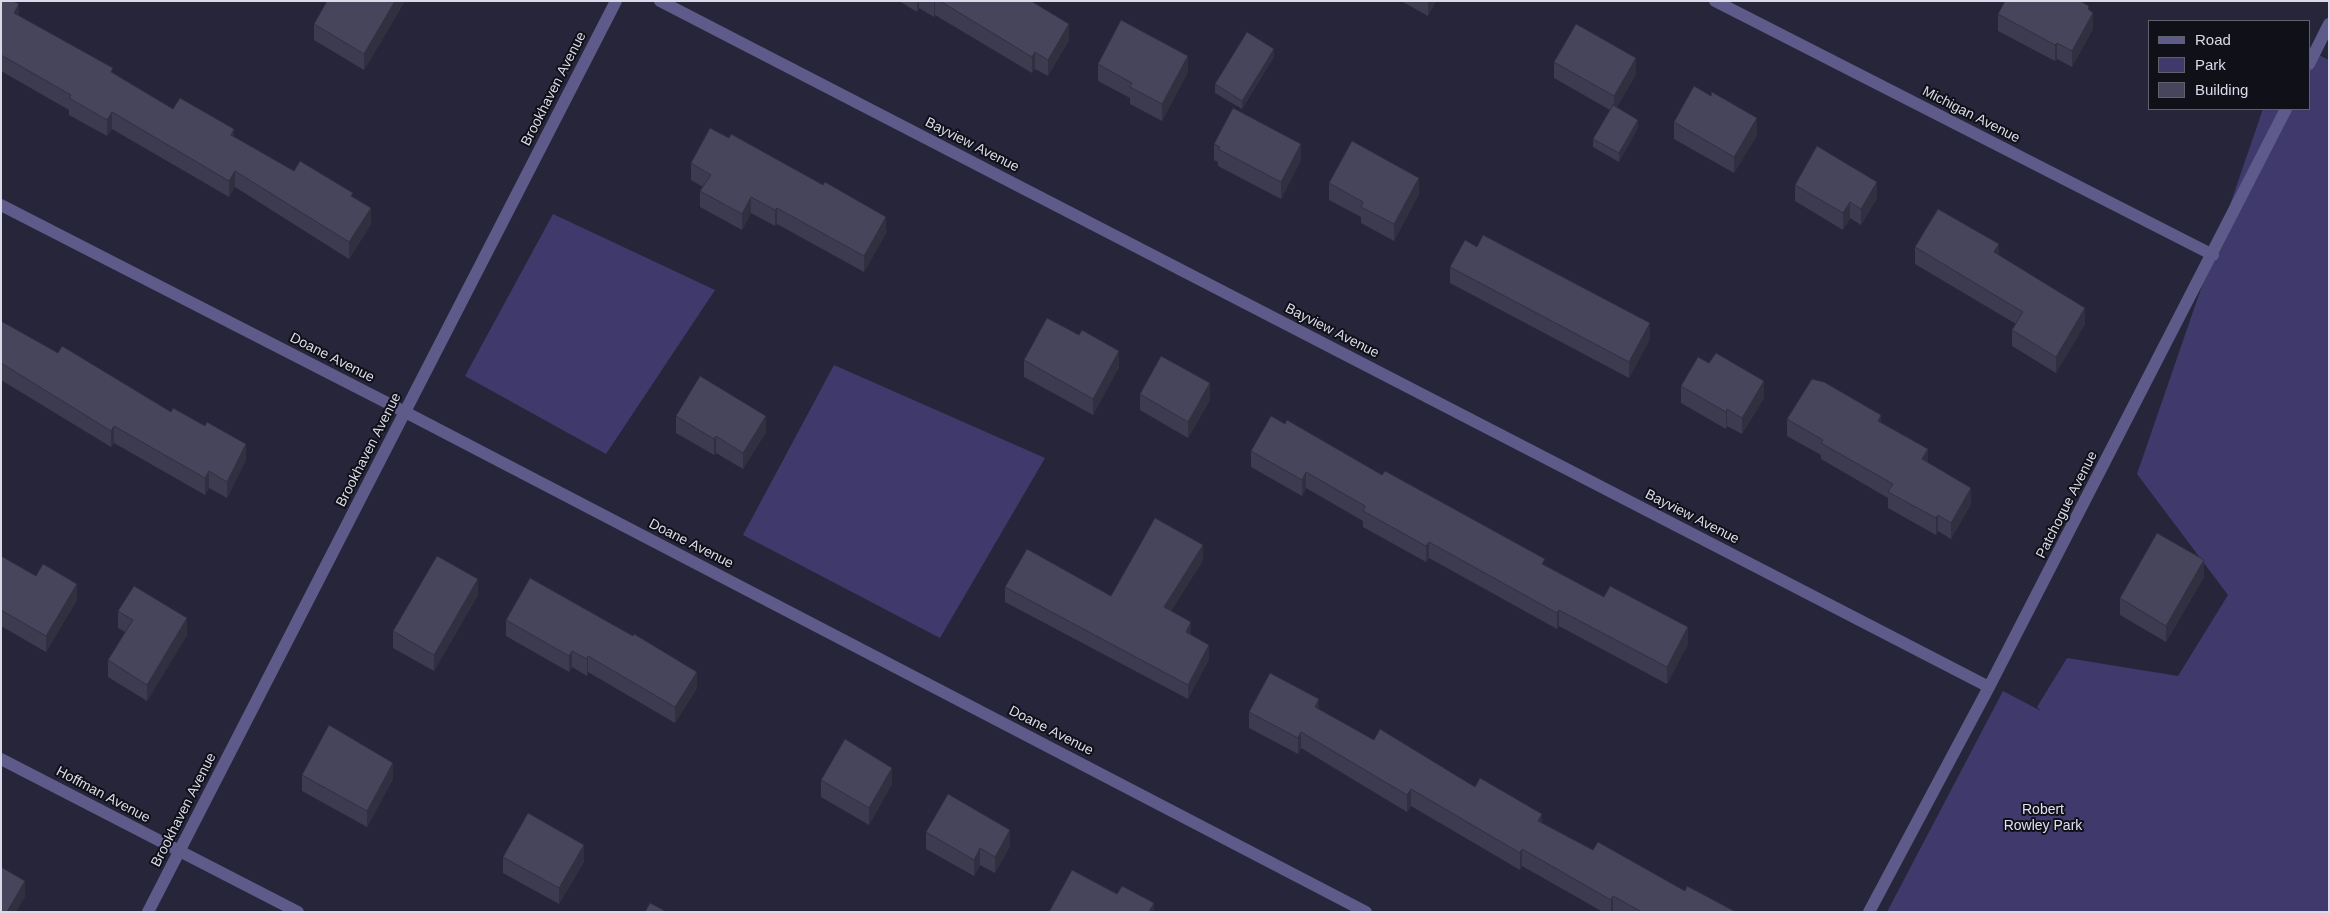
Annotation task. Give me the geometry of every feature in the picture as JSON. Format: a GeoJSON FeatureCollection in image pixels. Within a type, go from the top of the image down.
{"type":"FeatureCollection","features":[{"type":"Feature","properties":{"kind":"street","name":"Brookhaven Avenue"},"geometry":{"type":"LineString","coordinates":[[148,912],[616,1]]}},
{"type":"Feature","properties":{"kind":"street","name":"Bayview Avenue"},"geometry":{"type":"LineString","coordinates":[[660,1],[1989,688]]}},
{"type":"Feature","properties":{"kind":"street","name":"Michigan Avenue"},"geometry":{"type":"LineString","coordinates":[[1715,1],[2213,255]]}},
{"type":"Feature","properties":{"kind":"street"},"geometry":{"type":"LineString","coordinates":[[2310,62],[2329,24]]}},
{"type":"Feature","properties":{"kind":"street","name":"Patchogue Avenue"},"geometry":{"type":"LineString","coordinates":[[1869,912],[1989,688],[2213,255],[2286,110]]}},
{"type":"Feature","properties":{"kind":"street","name":"Doane Avenue"},"geometry":{"type":"LineString","coordinates":[[1,205],[405,412],[1366,912]]}},
{"type":"Feature","properties":{"kind":"street","name":"Hoffman Avenue"},"geometry":{"type":"LineString","coordinates":[[1,759],[298,912]]}},
{"type":"Feature","properties":{"kind":"green space","name":"Robert Rowley Park"},"geometry":{"type":"Polygon","coordinates":[[[2310,50],[2329,60],[2329,912],[1887,912],[2003,691],[2041,711],[2037,707],[2067,658],[2178,676],[2228,595],[2137,474],[2263,110],[2310,110],[2310,50]]]}},
{"type":"Feature","properties":{"kind":"green space"},"geometry":{"type":"Polygon","coordinates":[[[553,214],[715,290],[606,454],[465,376],[553,214]]]}},
{"type":"Feature","properties":{"kind":"green space"},"geometry":{"type":"Polygon","coordinates":[[[834,365],[1045,458],[940,638],[743,535],[834,365]]]}},
{"type":"Feature","properties":{"kind":"building"},"geometry":{"type":"Polygon","coordinates":[[[1,1],[13,1],[19,4],[14,13],[113,68],[111,72],[173,109],[180,98],[234,129],[231,135],[294,171],[300,161],[353,193],[351,196],[371,208],[349,242],[235,171],[229,181],[112,112],[107,120],[69,98],[71,95],[1,55],[1,1]]]}},
{"type":"Feature","properties":{"kind":"building"},"geometry":{"type":"Polygon","coordinates":[[[327,1],[395,1],[364,54],[314,24],[327,1]]]}},
{"type":"Feature","properties":{"kind":"building"},"geometry":{"type":"Polygon","coordinates":[[[940,1],[1031,1],[1069,24],[1048,60],[1035,52],[1032,57],[940,1]]]}},
{"type":"Feature","properties":{"kind":"building"},"geometry":{"type":"Polygon","coordinates":[[[2005,1],[2080,1],[2089,6],[2088,9],[2093,13],[2072,51],[2057,43],[2055,45],[1998,14],[2005,1]]]}},
{"type":"Feature","properties":{"kind":"building"},"geometry":{"type":"Polygon","coordinates":[[[1121,20],[1188,56],[1162,104],[1130,87],[1132,83],[1098,64],[1121,20]]]}},
{"type":"Feature","properties":{"kind":"building"},"geometry":{"type":"Polygon","coordinates":[[[1576,24],[1636,58],[1614,96],[1554,62],[1576,24]]]}},
{"type":"Feature","properties":{"kind":"building"},"geometry":{"type":"Polygon","coordinates":[[[1247,32],[1274,49],[1242,101],[1215,84],[1247,32]]]}},
{"type":"Feature","properties":{"kind":"building"},"geometry":{"type":"Polygon","coordinates":[[[1694,86],[1711,96],[1712,92],[1757,118],[1734,157],[1674,122],[1694,86]]]}},
{"type":"Feature","properties":{"kind":"building"},"geometry":{"type":"Polygon","coordinates":[[[1613,105],[1638,120],[1619,153],[1593,139],[1613,105]]]}},
{"type":"Feature","properties":{"kind":"building"},"geometry":{"type":"Polygon","coordinates":[[[1233,108],[1301,144],[1281,182],[1218,149],[1220,147],[1214,144],[1233,108]]]}},
{"type":"Feature","properties":{"kind":"building"},"geometry":{"type":"Polygon","coordinates":[[[710,128],[729,138],[731,134],[823,185],[825,182],[886,217],[864,256],[777,208],[775,210],[751,197],[742,214],[700,191],[711,175],[691,163],[710,128]]]}},
{"type":"Feature","properties":{"kind":"building"},"geometry":{"type":"Polygon","coordinates":[[[1352,141],[1419,178],[1394,224],[1361,207],[1363,202],[1329,183],[1352,141]]]}},
{"type":"Feature","properties":{"kind":"building"},"geometry":{"type":"Polygon","coordinates":[[[1817,146],[1877,182],[1861,209],[1850,202],[1843,213],[1795,185],[1817,146]]]}},
{"type":"Feature","properties":{"kind":"building"},"geometry":{"type":"Polygon","coordinates":[[[1938,209],[1999,244],[1994,252],[2085,308],[2056,357],[2012,330],[2023,312],[1915,247],[1938,209]]]}},
{"type":"Feature","properties":{"kind":"building"},"geometry":{"type":"Polygon","coordinates":[[[1483,235],[1650,323],[1629,362],[1450,267],[1465,240],[1477,247],[1483,235]]]}},
{"type":"Feature","properties":{"kind":"building"},"geometry":{"type":"Polygon","coordinates":[[[1047,318],[1079,335],[1082,330],[1119,351],[1093,399],[1024,360],[1047,318]]]}},
{"type":"Feature","properties":{"kind":"building"},"geometry":{"type":"Polygon","coordinates":[[[1,321],[58,353],[62,346],[171,412],[173,408],[205,426],[207,422],[246,444],[227,482],[209,471],[205,478],[114,426],[111,431],[1,363],[1,321]]]}},
{"type":"Feature","properties":{"kind":"building"},"geometry":{"type":"Polygon","coordinates":[[[1716,353],[1764,381],[1742,418],[1727,409],[1726,412],[1681,386],[1698,357],[1709,363],[1716,353]]]}},
{"type":"Feature","properties":{"kind":"building"},"geometry":{"type":"Polygon","coordinates":[[[1161,356],[1210,383],[1188,422],[1140,394],[1161,356]]]}},
{"type":"Feature","properties":{"kind":"building"},"geometry":{"type":"Polygon","coordinates":[[[700,376],[766,416],[743,453],[716,436],[714,439],[676,416],[700,376]]]}},
{"type":"Feature","properties":{"kind":"building"},"geometry":{"type":"Polygon","coordinates":[[[1812,379],[1824,382],[1881,415],[1878,421],[1928,449],[1922,459],[1971,488],[1951,523],[1938,515],[1936,518],[1888,492],[1893,484],[1821,443],[1823,440],[1787,419],[1812,379]]]}},
{"type":"Feature","properties":{"kind":"building"},"geometry":{"type":"Polygon","coordinates":[[[1271,416],[1285,424],[1287,420],[1382,475],[1385,471],[1545,559],[1542,564],[1604,597],[1610,586],[1688,627],[1667,667],[1559,610],[1557,613],[1429,542],[1426,546],[1363,511],[1365,506],[1306,472],[1302,480],[1251,451],[1271,416]]]}},
{"type":"Feature","properties":{"kind":"building"},"geometry":{"type":"Polygon","coordinates":[[[1155,518],[1203,545],[1164,607],[1191,622],[1186,632],[1209,645],[1188,685],[1005,587],[1027,549],[1111,596],[1155,518]]]}},
{"type":"Feature","properties":{"kind":"building"},"geometry":{"type":"Polygon","coordinates":[[[2157,533],[2204,560],[2166,626],[2120,598],[2157,533]]]}},
{"type":"Feature","properties":{"kind":"building"},"geometry":{"type":"Polygon","coordinates":[[[1,556],[36,576],[43,564],[77,584],[46,636],[1,610],[1,556]]]}},
{"type":"Feature","properties":{"kind":"building"},"geometry":{"type":"Polygon","coordinates":[[[437,556],[478,579],[434,655],[393,631],[437,556]]]}},
{"type":"Feature","properties":{"kind":"building"},"geometry":{"type":"Polygon","coordinates":[[[530,578],[633,636],[634,634],[697,672],[675,707],[588,656],[587,659],[572,651],[569,656],[506,620],[530,578]]]}},
{"type":"Feature","properties":{"kind":"building"},"geometry":{"type":"Polygon","coordinates":[[[134,586],[187,618],[147,685],[108,660],[133,620],[118,611],[134,586]]]}},
{"type":"Feature","properties":{"kind":"building"},"geometry":{"type":"Polygon","coordinates":[[[1270,673],[1319,699],[1315,707],[1374,740],[1380,729],[1475,787],[1480,778],[1542,814],[1538,821],[1593,850],[1598,842],[1685,891],[1687,886],[1736,912],[1642,912],[1613,896],[1611,900],[1522,849],[1520,853],[1411,789],[1407,795],[1301,732],[1298,738],[1249,712],[1270,673]]]}},
{"type":"Feature","properties":{"kind":"building"},"geometry":{"type":"Polygon","coordinates":[[[329,725],[393,763],[367,811],[302,775],[329,725]]]}},
{"type":"Feature","properties":{"kind":"building"},"geometry":{"type":"Polygon","coordinates":[[[845,739],[892,768],[869,808],[821,780],[845,739]]]}},
{"type":"Feature","properties":{"kind":"building"},"geometry":{"type":"Polygon","coordinates":[[[948,794],[1010,830],[995,857],[980,848],[974,860],[926,832],[948,794]]]}},
{"type":"Feature","properties":{"kind":"building"},"geometry":{"type":"Polygon","coordinates":[[[528,813],[584,845],[559,888],[503,857],[528,813]]]}},
{"type":"Feature","properties":{"kind":"building"},"geometry":{"type":"Polygon","coordinates":[[[1,867],[25,881],[7,912],[1,912],[1,867]]]}},
{"type":"Feature","properties":{"kind":"building"},"geometry":{"type":"Polygon","coordinates":[[[1072,870],[1117,894],[1122,886],[1154,903],[1149,912],[1049,912],[1072,870]]]}},
{"type":"Feature","properties":{"kind":"building"},"geometry":{"type":"Polygon","coordinates":[[[650,903],[667,912],[645,912],[650,903]]]}}]}
